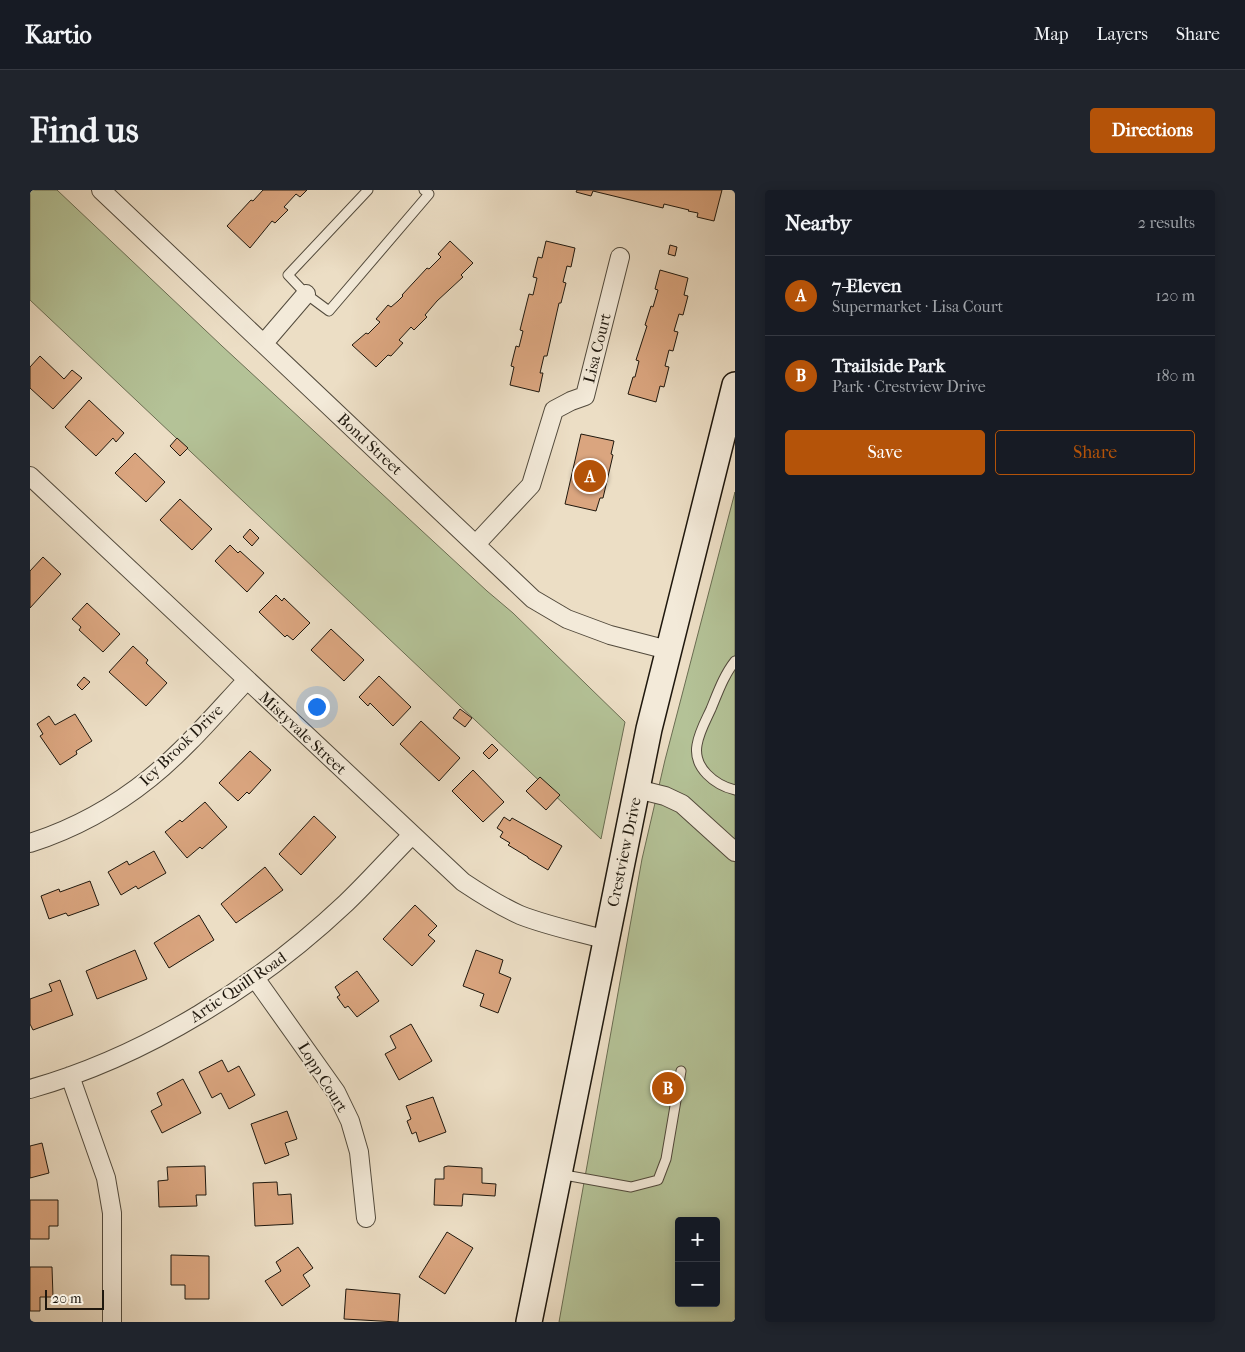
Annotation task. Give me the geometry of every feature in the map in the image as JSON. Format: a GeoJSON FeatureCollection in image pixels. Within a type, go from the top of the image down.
{"type":"FeatureCollection","features":[{"type":"Feature","properties":{"kind":"main road","name":"Crestview Drive"},"geometry":{"type":"LineString","coordinates":[[529,1322],[649,729],[735,385]]}},
{"type":"Feature","properties":{"kind":"street","name":"Bond Street"},"geometry":{"type":"LineString","coordinates":[[101,190],[533,599],[567,619],[610,635],[668,650]]}},
{"type":"Feature","properties":{"kind":"street","name":"Lisa Court"},"geometry":{"type":"LineString","coordinates":[[476,544],[532,485],[554,410],[571,400],[585,396],[620,257]]}},
{"type":"Feature","properties":{"kind":"street"},"geometry":{"type":"LineString","coordinates":[[264,343],[306,294]]}},
{"type":"Feature","properties":{"kind":"street","name":"Mistyvale Street"},"geometry":{"type":"LineString","coordinates":[[32,482],[463,882],[491,901],[520,914],[606,940]]}},
{"type":"Feature","properties":{"kind":"street","name":"Icy Brook Drive"},"geometry":{"type":"LineString","coordinates":[[30,843],[83,822],[118,802],[170,760],[247,680]]}},
{"type":"Feature","properties":{"kind":"street"},"geometry":{"type":"LineString","coordinates":[[637,789],[665,796],[682,804],[735,852]]}},
{"type":"Feature","properties":{"kind":"street","name":"Artic Quill Road"},"geometry":{"type":"LineString","coordinates":[[30,1089],[70,1076],[125,1053],[178,1026],[255,978],[288,953],[347,902],[412,835]]}},
{"type":"Feature","properties":{"kind":"street","name":"Lopp Court"},"geometry":{"type":"LineString","coordinates":[[255,978],[336,1092],[350,1121],[359,1152],[366,1218]]}},
{"type":"Feature","properties":{"kind":"street"},"geometry":{"type":"LineString","coordinates":[[70,1076],[102,1165],[109,1195],[112,1213],[112,1322]]}},
{"type":"Feature","properties":{"kind":"lane"},"geometry":{"type":"LineString","coordinates":[[368,190],[288,275],[306,294],[329,310],[429,194],[424,190]]}},
{"type":"Feature","properties":{"kind":"lane"},"geometry":{"type":"LineString","coordinates":[[735,661],[729,668],[720,686],[697,745],[698,758],[706,774],[721,785],[735,790]]}},
{"type":"Feature","properties":{"kind":"lane"},"geometry":{"type":"LineString","coordinates":[[559,1174],[631,1187],[658,1180],[666,1159],[681,1071]]}},
{"type":"Feature","properties":{"kind":"green space"},"geometry":{"type":"Polygon","coordinates":[[[30,190],[57,190],[222,346],[513,613],[625,722],[601,839],[30,300],[30,190]]]}},
{"type":"Feature","properties":{"kind":"green space"},"geometry":{"type":"Polygon","coordinates":[[[735,492],[735,1322],[559,1322],[642,859],[665,760],[735,492]]]}},
{"type":"Feature","properties":{"kind":"building"},"geometry":{"type":"Polygon","coordinates":[[[263,190],[307,190],[300,197],[296,194],[284,207],[288,210],[275,223],[272,221],[250,248],[227,226],[263,190]]]}},
{"type":"Feature","properties":{"kind":"building"},"geometry":{"type":"Polygon","coordinates":[[[577,190],[722,190],[714,221],[697,217],[698,213],[664,204],[663,208],[593,191],[591,196],[576,192],[577,190]]]}},
{"type":"Feature","properties":{"kind":"building"},"geometry":{"type":"Polygon","coordinates":[[[450,241],[473,263],[461,275],[463,277],[425,315],[427,317],[414,330],[411,327],[399,340],[403,343],[391,356],[388,355],[376,367],[352,345],[366,333],[368,334],[380,322],[376,319],[388,305],[391,307],[398,301],[427,268],[429,269],[441,257],[438,254],[450,241]]]}},
{"type":"Feature","properties":{"kind":"building"},"geometry":{"type":"Polygon","coordinates":[[[546,241],[575,248],[571,267],[567,266],[563,282],[566,283],[561,303],[559,303],[547,356],[544,356],[540,373],[543,373],[539,392],[510,385],[514,367],[511,366],[516,346],[519,347],[523,331],[520,330],[529,294],[533,295],[537,278],[533,277],[538,257],[542,258],[546,241]]]}},
{"type":"Feature","properties":{"kind":"building"},"geometry":{"type":"Polygon","coordinates":[[[670,245],[677,247],[675,256],[668,254],[670,245]]]}},
{"type":"Feature","properties":{"kind":"building"},"geometry":{"type":"Polygon","coordinates":[[[660,270],[688,278],[684,295],[688,296],[683,315],[679,314],[674,331],[678,332],[673,351],[669,350],[665,366],[669,367],[664,387],[660,386],[656,402],[628,394],[639,361],[636,360],[647,326],[645,325],[658,290],[655,289],[660,270]]]}},
{"type":"Feature","properties":{"kind":"building"},"geometry":{"type":"Polygon","coordinates":[[[40,356],[64,379],[72,370],[82,378],[53,409],[30,388],[30,367],[40,356]]]}},
{"type":"Feature","properties":{"kind":"building"},"geometry":{"type":"Polygon","coordinates":[[[89,400],[124,433],[116,442],[113,438],[96,456],[65,427],[89,400]]]}},
{"type":"Feature","properties":{"kind":"building"},"geometry":{"type":"Polygon","coordinates":[[[581,434],[614,441],[611,454],[613,455],[603,498],[600,498],[596,511],[565,504],[581,434]]]}},
{"type":"Feature","properties":{"kind":"building"},"geometry":{"type":"Polygon","coordinates":[[[177,438],[188,448],[180,456],[170,446],[177,438]]]}},
{"type":"Feature","properties":{"kind":"building"},"geometry":{"type":"Polygon","coordinates":[[[135,453],[165,482],[146,502],[115,473],[135,453]]]}},
{"type":"Feature","properties":{"kind":"building"},"geometry":{"type":"Polygon","coordinates":[[[180,499],[212,529],[192,550],[160,520],[180,499]]]}},
{"type":"Feature","properties":{"kind":"building"},"geometry":{"type":"Polygon","coordinates":[[[250,529],[259,538],[252,546],[243,537],[250,529]]]}},
{"type":"Feature","properties":{"kind":"building"},"geometry":{"type":"Polygon","coordinates":[[[230,545],[238,553],[240,551],[264,573],[247,592],[215,561],[230,545]]]}},
{"type":"Feature","properties":{"kind":"building"},"geometry":{"type":"Polygon","coordinates":[[[43,557],[61,574],[30,608],[30,571],[43,557]]]}},
{"type":"Feature","properties":{"kind":"building"},"geometry":{"type":"Polygon","coordinates":[[[276,595],[282,601],[284,598],[310,623],[293,640],[287,635],[285,637],[259,612],[276,595]]]}},
{"type":"Feature","properties":{"kind":"building"},"geometry":{"type":"Polygon","coordinates":[[[87,603],[120,634],[103,652],[79,630],[81,627],[72,619],[87,603]]]}},
{"type":"Feature","properties":{"kind":"building"},"geometry":{"type":"Polygon","coordinates":[[[331,629],[364,660],[344,681],[311,650],[331,629]]]}},
{"type":"Feature","properties":{"kind":"building"},"geometry":{"type":"Polygon","coordinates":[[[133,646],[148,660],[146,663],[167,683],[146,706],[109,672],[133,646]]]}},
{"type":"Feature","properties":{"kind":"building"},"geometry":{"type":"Polygon","coordinates":[[[379,676],[411,707],[393,726],[370,703],[368,706],[359,697],[379,676]]]}},
{"type":"Feature","properties":{"kind":"building"},"geometry":{"type":"Polygon","coordinates":[[[84,677],[90,682],[82,690],[77,685],[84,677]]]}},
{"type":"Feature","properties":{"kind":"building"},"geometry":{"type":"Polygon","coordinates":[[[460,709],[472,718],[465,727],[453,718],[460,709]]]}},
{"type":"Feature","properties":{"kind":"building"},"geometry":{"type":"Polygon","coordinates":[[[75,714],[92,741],[76,751],[77,754],[60,765],[40,736],[43,734],[37,724],[49,716],[55,725],[75,714]]]}},
{"type":"Feature","properties":{"kind":"building"},"geometry":{"type":"Polygon","coordinates":[[[421,721],[460,758],[439,781],[400,744],[421,721]]]}},
{"type":"Feature","properties":{"kind":"building"},"geometry":{"type":"Polygon","coordinates":[[[492,744],[498,750],[489,759],[483,753],[492,744]]]}},
{"type":"Feature","properties":{"kind":"building"},"geometry":{"type":"Polygon","coordinates":[[[250,751],[271,770],[249,794],[247,792],[238,801],[219,783],[250,751]]]}},
{"type":"Feature","properties":{"kind":"building"},"geometry":{"type":"Polygon","coordinates":[[[473,770],[504,802],[483,822],[452,791],[473,770]]]}},
{"type":"Feature","properties":{"kind":"building"},"geometry":{"type":"Polygon","coordinates":[[[540,777],[560,795],[546,810],[526,791],[540,777]]]}},
{"type":"Feature","properties":{"kind":"building"},"geometry":{"type":"Polygon","coordinates":[[[205,802],[227,827],[202,849],[200,847],[187,858],[165,832],[180,820],[182,822],[205,802]]]}},
{"type":"Feature","properties":{"kind":"building"},"geometry":{"type":"Polygon","coordinates":[[[314,816],[336,837],[301,875],[279,854],[314,816]]]}},
{"type":"Feature","properties":{"kind":"building"},"geometry":{"type":"Polygon","coordinates":[[[504,817],[510,821],[512,818],[562,846],[548,870],[508,845],[510,843],[500,837],[503,832],[497,828],[504,817]]]}},
{"type":"Feature","properties":{"kind":"building"},"geometry":{"type":"Polygon","coordinates":[[[154,851],[166,873],[138,889],[136,886],[121,895],[108,872],[127,861],[129,865],[154,851]]]}},
{"type":"Feature","properties":{"kind":"building"},"geometry":{"type":"Polygon","coordinates":[[[265,867],[283,890],[236,923],[221,904],[265,867]]]}},
{"type":"Feature","properties":{"kind":"building"},"geometry":{"type":"Polygon","coordinates":[[[90,881],[99,905],[68,916],[66,913],[49,919],[41,896],[59,889],[60,892],[90,881]]]}},
{"type":"Feature","properties":{"kind":"building"},"geometry":{"type":"Polygon","coordinates":[[[415,905],[437,926],[428,935],[435,941],[412,966],[383,939],[415,905]]]}},
{"type":"Feature","properties":{"kind":"building"},"geometry":{"type":"Polygon","coordinates":[[[199,915],[214,940],[169,968],[154,943],[199,915]]]}},
{"type":"Feature","properties":{"kind":"building"},"geometry":{"type":"Polygon","coordinates":[[[135,950],[147,979],[97,999],[86,971],[135,950]]]}},
{"type":"Feature","properties":{"kind":"building"},"geometry":{"type":"Polygon","coordinates":[[[476,950],[503,960],[499,973],[511,978],[498,1013],[480,1006],[484,994],[463,986],[476,950]]]}},
{"type":"Feature","properties":{"kind":"building"},"geometry":{"type":"Polygon","coordinates":[[[357,971],[379,1001],[357,1017],[348,1006],[345,1008],[337,997],[340,995],[335,987],[357,971]]]}},
{"type":"Feature","properties":{"kind":"building"},"geometry":{"type":"Polygon","coordinates":[[[60,980],[73,1015],[33,1030],[30,1024],[30,999],[52,991],[49,984],[60,980]]]}},
{"type":"Feature","properties":{"kind":"building"},"geometry":{"type":"Polygon","coordinates":[[[411,1024],[432,1061],[399,1080],[385,1054],[396,1048],[390,1036],[411,1024]]]}},
{"type":"Feature","properties":{"kind":"building"},"geometry":{"type":"Polygon","coordinates":[[[222,1060],[228,1072],[239,1066],[255,1095],[229,1109],[221,1093],[212,1098],[199,1072],[222,1060]]]}},
{"type":"Feature","properties":{"kind":"building"},"geometry":{"type":"Polygon","coordinates":[[[183,1079],[201,1113],[162,1133],[151,1111],[162,1105],[157,1093],[183,1079]]]}},
{"type":"Feature","properties":{"kind":"building"},"geometry":{"type":"Polygon","coordinates":[[[433,1097],[446,1132],[419,1142],[416,1132],[412,1134],[407,1121],[411,1119],[406,1106],[433,1097]]]}},
{"type":"Feature","properties":{"kind":"building"},"geometry":{"type":"Polygon","coordinates":[[[287,1111],[297,1139],[285,1143],[289,1155],[265,1164],[251,1124],[287,1111]]]}},
{"type":"Feature","properties":{"kind":"building"},"geometry":{"type":"Polygon","coordinates":[[[42,1143],[49,1173],[30,1178],[30,1146],[42,1143]]]}},
{"type":"Feature","properties":{"kind":"building"},"geometry":{"type":"Polygon","coordinates":[[[205,1166],[206,1195],[196,1195],[197,1206],[159,1207],[158,1181],[168,1180],[167,1167],[205,1166]]]}},
{"type":"Feature","properties":{"kind":"building"},"geometry":{"type":"Polygon","coordinates":[[[444,1167],[482,1168],[482,1183],[496,1184],[495,1196],[463,1194],[462,1206],[434,1205],[435,1179],[444,1179],[444,1167]]]}},
{"type":"Feature","properties":{"kind":"building"},"geometry":{"type":"Polygon","coordinates":[[[277,1182],[278,1195],[291,1194],[293,1224],[255,1226],[253,1183],[277,1182]]]}},
{"type":"Feature","properties":{"kind":"building"},"geometry":{"type":"Polygon","coordinates":[[[30,1200],[58,1200],[58,1226],[49,1226],[49,1239],[30,1239],[30,1200]]]}},
{"type":"Feature","properties":{"kind":"building"},"geometry":{"type":"Polygon","coordinates":[[[447,1232],[473,1248],[445,1294],[419,1277],[447,1232]]]}},
{"type":"Feature","properties":{"kind":"building"},"geometry":{"type":"Polygon","coordinates":[[[298,1247],[313,1268],[303,1275],[310,1286],[282,1306],[265,1281],[281,1271],[276,1262],[298,1247]]]}},
{"type":"Feature","properties":{"kind":"building"},"geometry":{"type":"Polygon","coordinates":[[[171,1255],[209,1256],[209,1299],[185,1299],[185,1285],[171,1285],[171,1255]]]}},
{"type":"Feature","properties":{"kind":"building"},"geometry":{"type":"Polygon","coordinates":[[[30,1267],[52,1267],[53,1297],[40,1297],[40,1311],[30,1311],[30,1267]]]}},
{"type":"Feature","properties":{"kind":"building"},"geometry":{"type":"Polygon","coordinates":[[[346,1289],[400,1294],[398,1322],[344,1319],[346,1289]]]}},
{"type":"Feature","properties":{"kind":"place","name":"7-Eleven"},"geometry":{"type":"Point","coordinates":[590,476]}},
{"type":"Feature","properties":{"kind":"place","name":"Trailside Park"},"geometry":{"type":"Point","coordinates":[668,1088]}}]}
